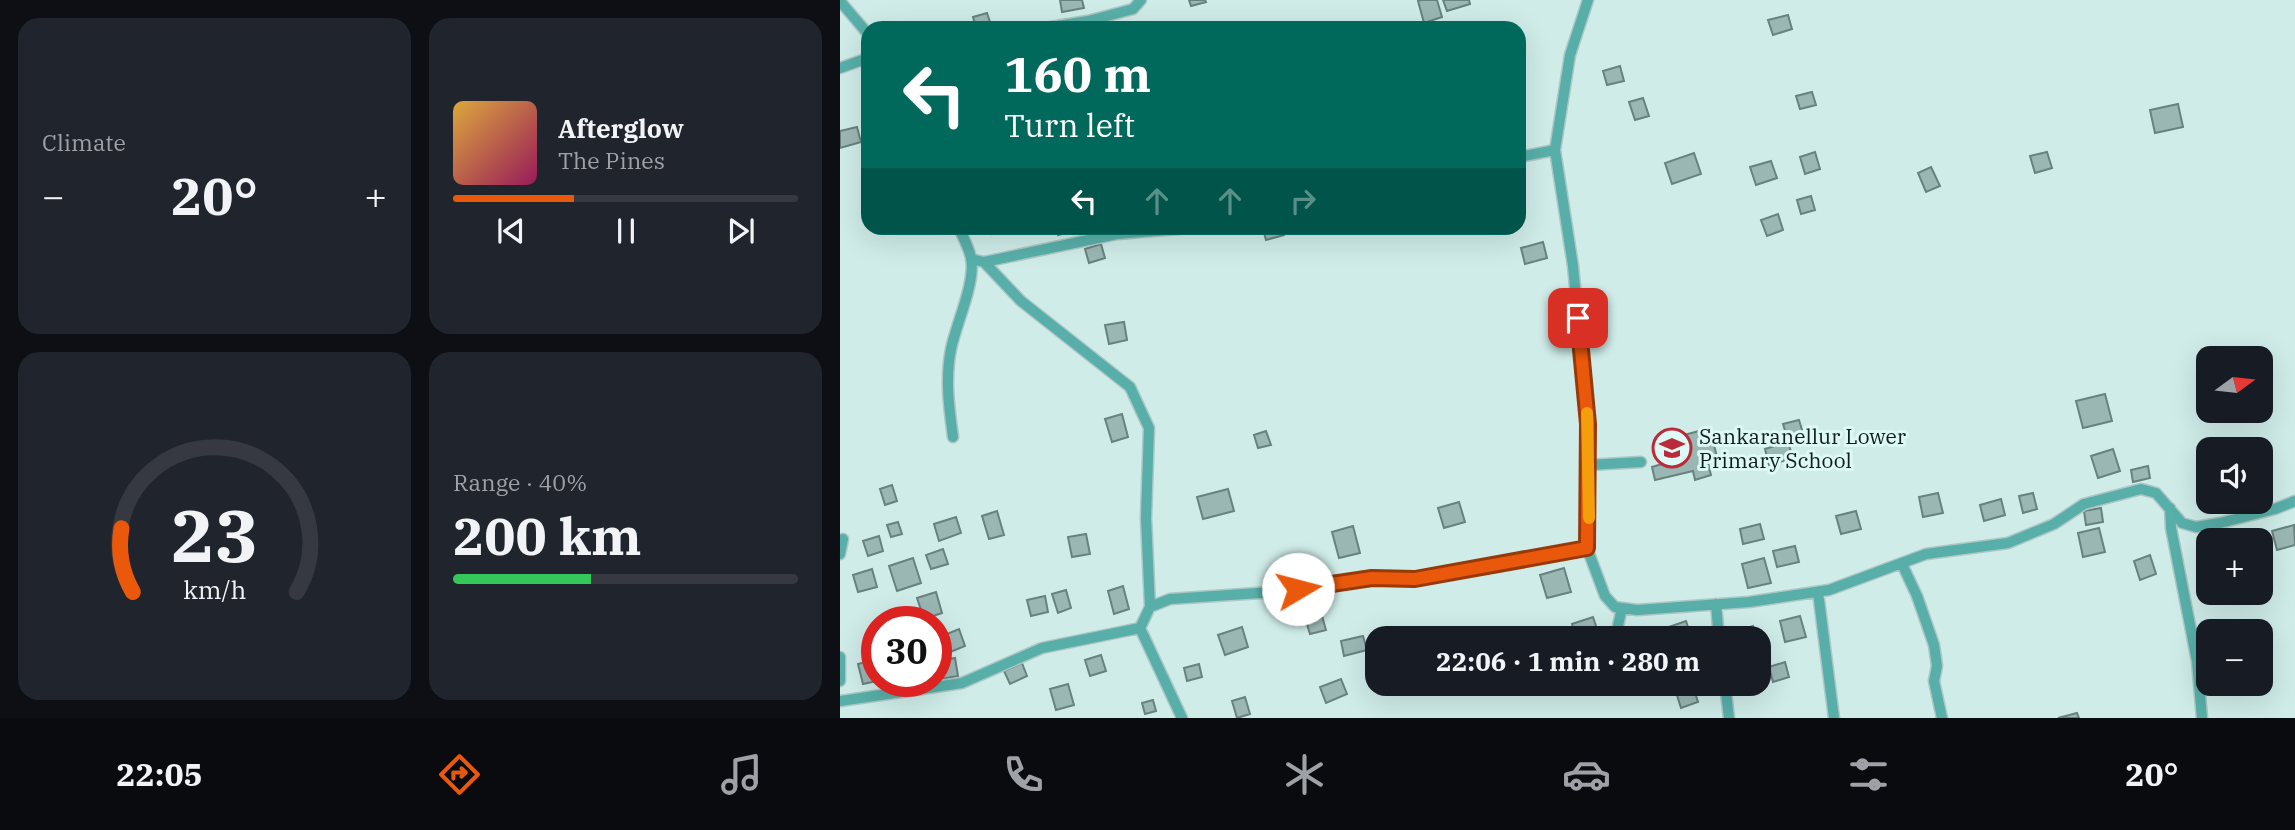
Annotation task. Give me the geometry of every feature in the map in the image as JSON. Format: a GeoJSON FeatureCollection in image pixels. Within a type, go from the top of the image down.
{"type":"FeatureCollection","features":[{"type":"Feature","properties":{"kind":"street"},"geometry":{"type":"LineString","coordinates":[[1088,21],[1133,9],[1141,0]]}},
{"type":"Feature","properties":{"kind":"street"},"geometry":{"type":"LineString","coordinates":[[1588,0],[1570,55],[1555,150],[1575,279],[1588,424],[1587,548],[1605,596],[1615,607],[1637,610],[1749,602],[1829,590],[1926,554],[2008,543],[2054,524],[2084,504],[2141,489],[2156,493],[2182,523],[2196,527],[2294,505]]}},
{"type":"Feature","properties":{"kind":"street"},"geometry":{"type":"LineString","coordinates":[[840,1],[861,26]]}},
{"type":"Feature","properties":{"kind":"street"},"geometry":{"type":"LineString","coordinates":[[840,68],[861,60]]}},
{"type":"Feature","properties":{"kind":"street"},"geometry":{"type":"LineString","coordinates":[[1526,156],[1555,150]]}},
{"type":"Feature","properties":{"kind":"street"},"geometry":{"type":"LineString","coordinates":[[953,437],[947,372],[971,277],[971,258],[962,235]]}},
{"type":"Feature","properties":{"kind":"street"},"geometry":{"type":"LineString","coordinates":[[971,258],[984,262],[1112,235]]}},
{"type":"Feature","properties":{"kind":"street"},"geometry":{"type":"LineString","coordinates":[[984,262],[1021,301],[1130,387],[1149,428],[1146,518],[1150,607],[1140,628]]}},
{"type":"Feature","properties":{"kind":"street"},"geometry":{"type":"LineString","coordinates":[[1588,466],[1641,462]]}},
{"type":"Feature","properties":{"kind":"street"},"geometry":{"type":"LineString","coordinates":[[2170,508],[2171,528],[2197,661],[2202,718]]}},
{"type":"Feature","properties":{"kind":"street"},"geometry":{"type":"LineString","coordinates":[[840,554],[842,539]]}},
{"type":"Feature","properties":{"kind":"street"},"geometry":{"type":"LineString","coordinates":[[1150,607],[1170,599],[1274,592],[1372,578],[1415,579],[1587,548]]}},
{"type":"Feature","properties":{"kind":"street"},"geometry":{"type":"LineString","coordinates":[[1902,564],[1917,596],[1934,645],[1937,666],[1934,681],[1942,718]]}},
{"type":"Feature","properties":{"kind":"street"},"geometry":{"type":"LineString","coordinates":[[1818,592],[1834,718]]}},
{"type":"Feature","properties":{"kind":"street"},"geometry":{"type":"LineString","coordinates":[[1716,604],[1719,626]]}},
{"type":"Feature","properties":{"kind":"street"},"geometry":{"type":"LineString","coordinates":[[1618,626],[1622,608]]}},
{"type":"Feature","properties":{"kind":"street"},"geometry":{"type":"LineString","coordinates":[[840,701],[962,684],[1042,648],[1140,628]]}},
{"type":"Feature","properties":{"kind":"street"},"geometry":{"type":"LineString","coordinates":[[1140,628],[1182,718]]}},
{"type":"Feature","properties":{"kind":"street"},"geometry":{"type":"LineString","coordinates":[[840,657],[840,681]]}},
{"type":"Feature","properties":{"kind":"street"},"geometry":{"type":"LineString","coordinates":[[1726,696],[1729,718]]}},
{"type":"Feature","properties":{"kind":"building"},"geometry":{"type":"Polygon","coordinates":[[[1060,0],[1082,0],[1084,8],[1062,12],[1060,0]]]}},
{"type":"Feature","properties":{"kind":"building"},"geometry":{"type":"Polygon","coordinates":[[[1189,0],[1205,0],[1206,2],[1191,6],[1189,0]]]}},
{"type":"Feature","properties":{"kind":"building"},"geometry":{"type":"Polygon","coordinates":[[[1437,0],[1442,17],[1423,21],[1418,1],[1437,0]]]}},
{"type":"Feature","properties":{"kind":"building"},"geometry":{"type":"Polygon","coordinates":[[[1443,0],[1469,0],[1470,4],[1447,11],[1443,0]]]}},
{"type":"Feature","properties":{"kind":"building"},"geometry":{"type":"Polygon","coordinates":[[[987,13],[990,21],[974,21],[973,17],[987,13]]]}},
{"type":"Feature","properties":{"kind":"building"},"geometry":{"type":"Polygon","coordinates":[[[1788,15],[1792,29],[1773,35],[1768,20],[1788,15]]]}},
{"type":"Feature","properties":{"kind":"building"},"geometry":{"type":"Polygon","coordinates":[[[1620,66],[1624,81],[1607,85],[1603,71],[1620,66]]]}},
{"type":"Feature","properties":{"kind":"building"},"geometry":{"type":"Polygon","coordinates":[[[1812,92],[1816,105],[1800,109],[1796,96],[1812,92]]]}},
{"type":"Feature","properties":{"kind":"building"},"geometry":{"type":"Polygon","coordinates":[[[1643,98],[1649,116],[1635,120],[1629,102],[1643,98]]]}},
{"type":"Feature","properties":{"kind":"building"},"geometry":{"type":"Polygon","coordinates":[[[2178,104],[2183,127],[2155,133],[2150,110],[2178,104]]]}},
{"type":"Feature","properties":{"kind":"building"},"geometry":{"type":"Polygon","coordinates":[[[857,127],[861,142],[840,148],[840,131],[857,127]]]}},
{"type":"Feature","properties":{"kind":"building"},"geometry":{"type":"Polygon","coordinates":[[[1815,152],[1820,169],[1805,174],[1800,157],[1815,152]]]}},
{"type":"Feature","properties":{"kind":"building"},"geometry":{"type":"Polygon","coordinates":[[[2047,152],[2052,168],[2035,173],[2030,156],[2047,152]]]}},
{"type":"Feature","properties":{"kind":"building"},"geometry":{"type":"Polygon","coordinates":[[[1694,153],[1701,174],[1672,184],[1665,163],[1694,153]]]}},
{"type":"Feature","properties":{"kind":"building"},"geometry":{"type":"Polygon","coordinates":[[[1771,161],[1777,178],[1756,185],[1750,167],[1771,161]]]}},
{"type":"Feature","properties":{"kind":"building"},"geometry":{"type":"Polygon","coordinates":[[[1931,167],[1940,186],[1926,192],[1918,173],[1931,167]]]}},
{"type":"Feature","properties":{"kind":"building"},"geometry":{"type":"Polygon","coordinates":[[[1811,196],[1815,210],[1801,214],[1797,200],[1811,196]]]}},
{"type":"Feature","properties":{"kind":"building"},"geometry":{"type":"Polygon","coordinates":[[[1778,214],[1783,230],[1767,236],[1761,220],[1778,214]]]}},
{"type":"Feature","properties":{"kind":"building"},"geometry":{"type":"Polygon","coordinates":[[[1265,235],[1284,235],[1266,240],[1265,235]]]}},
{"type":"Feature","properties":{"kind":"building"},"geometry":{"type":"Polygon","coordinates":[[[1543,242],[1547,258],[1525,264],[1521,248],[1543,242]]]}},
{"type":"Feature","properties":{"kind":"building"},"geometry":{"type":"Polygon","coordinates":[[[1101,244],[1105,258],[1089,263],[1085,249],[1101,244]]]}},
{"type":"Feature","properties":{"kind":"building"},"geometry":{"type":"Polygon","coordinates":[[[1124,322],[1127,340],[1109,344],[1105,325],[1124,322]]]}},
{"type":"Feature","properties":{"kind":"building"},"geometry":{"type":"Polygon","coordinates":[[[2105,394],[2112,421],[2083,428],[2076,401],[2105,394]]]}},
{"type":"Feature","properties":{"kind":"building"},"geometry":{"type":"Polygon","coordinates":[[[1122,414],[1128,437],[1112,442],[1105,419],[1122,414]]]}},
{"type":"Feature","properties":{"kind":"building"},"geometry":{"type":"Polygon","coordinates":[[[1799,420],[1803,433],[1787,437],[1783,424],[1799,420]]]}},
{"type":"Feature","properties":{"kind":"building"},"geometry":{"type":"Polygon","coordinates":[[[1266,431],[1271,445],[1258,448],[1254,435],[1266,431]]]}},
{"type":"Feature","properties":{"kind":"building"},"geometry":{"type":"Polygon","coordinates":[[[1699,431],[1703,442],[1713,441],[1717,457],[1707,459],[1711,475],[1695,480],[1693,471],[1655,480],[1652,467],[1689,456],[1684,435],[1699,431]]]}},
{"type":"Feature","properties":{"kind":"building"},"geometry":{"type":"Polygon","coordinates":[[[1788,442],[1793,458],[1769,465],[1765,449],[1788,442]]]}},
{"type":"Feature","properties":{"kind":"building"},"geometry":{"type":"Polygon","coordinates":[[[2113,449],[2120,471],[2098,478],[2091,456],[2113,449]]]}},
{"type":"Feature","properties":{"kind":"building"},"geometry":{"type":"Polygon","coordinates":[[[2148,466],[2150,478],[2133,482],[2131,470],[2148,466]]]}},
{"type":"Feature","properties":{"kind":"building"},"geometry":{"type":"Polygon","coordinates":[[[892,485],[897,501],[885,505],[880,489],[892,485]]]}},
{"type":"Feature","properties":{"kind":"building"},"geometry":{"type":"Polygon","coordinates":[[[1228,489],[1234,511],[1203,519],[1197,497],[1228,489]]]}},
{"type":"Feature","properties":{"kind":"building"},"geometry":{"type":"Polygon","coordinates":[[[1938,493],[1943,513],[1923,517],[1919,497],[1938,493]]]}},
{"type":"Feature","properties":{"kind":"building"},"geometry":{"type":"Polygon","coordinates":[[[2033,493],[2037,509],[2023,513],[2019,496],[2033,493]]]}},
{"type":"Feature","properties":{"kind":"building"},"geometry":{"type":"Polygon","coordinates":[[[2001,499],[2005,515],[1984,521],[1980,505],[2001,499]]]}},
{"type":"Feature","properties":{"kind":"building"},"geometry":{"type":"Polygon","coordinates":[[[1459,502],[1465,522],[1444,528],[1438,508],[1459,502]]]}},
{"type":"Feature","properties":{"kind":"building"},"geometry":{"type":"Polygon","coordinates":[[[2101,508],[2103,522],[2086,525],[2084,511],[2101,508]]]}},
{"type":"Feature","properties":{"kind":"building"},"geometry":{"type":"Polygon","coordinates":[[[997,511],[1004,535],[989,539],[982,516],[997,511]]]}},
{"type":"Feature","properties":{"kind":"building"},"geometry":{"type":"Polygon","coordinates":[[[1856,511],[1861,529],[1841,534],[1836,516],[1856,511]]]}},
{"type":"Feature","properties":{"kind":"building"},"geometry":{"type":"Polygon","coordinates":[[[956,517],[961,533],[939,541],[934,524],[956,517]]]}},
{"type":"Feature","properties":{"kind":"building"},"geometry":{"type":"Polygon","coordinates":[[[898,522],[902,534],[891,537],[887,525],[898,522]]]}},
{"type":"Feature","properties":{"kind":"building"},"geometry":{"type":"Polygon","coordinates":[[[1760,524],[1764,539],[1743,544],[1740,529],[1760,524]]]}},
{"type":"Feature","properties":{"kind":"building"},"geometry":{"type":"Polygon","coordinates":[[[2294,525],[2295,545],[2277,550],[2273,531],[2294,525]]]}},
{"type":"Feature","properties":{"kind":"building"},"geometry":{"type":"Polygon","coordinates":[[[1353,526],[1360,553],[1339,558],[1332,532],[1353,526]]]}},
{"type":"Feature","properties":{"kind":"building"},"geometry":{"type":"Polygon","coordinates":[[[2099,528],[2105,552],[2083,557],[2078,533],[2099,528]]]}},
{"type":"Feature","properties":{"kind":"building"},"geometry":{"type":"Polygon","coordinates":[[[1086,534],[1090,554],[1072,557],[1068,537],[1086,534]]]}},
{"type":"Feature","properties":{"kind":"building"},"geometry":{"type":"Polygon","coordinates":[[[879,536],[883,551],[868,556],[863,541],[879,536]]]}},
{"type":"Feature","properties":{"kind":"building"},"geometry":{"type":"Polygon","coordinates":[[[1795,546],[1799,562],[1777,567],[1773,551],[1795,546]]]}},
{"type":"Feature","properties":{"kind":"building"},"geometry":{"type":"Polygon","coordinates":[[[943,549],[948,564],[931,569],[926,555],[943,549]]]}},
{"type":"Feature","properties":{"kind":"building"},"geometry":{"type":"Polygon","coordinates":[[[2150,555],[2156,574],[2140,580],[2134,561],[2150,555]]]}},
{"type":"Feature","properties":{"kind":"building"},"geometry":{"type":"Polygon","coordinates":[[[913,558],[921,583],[897,591],[889,566],[913,558]]]}},
{"type":"Feature","properties":{"kind":"building"},"geometry":{"type":"Polygon","coordinates":[[[1764,558],[1771,583],[1748,588],[1742,564],[1764,558]]]}},
{"type":"Feature","properties":{"kind":"building"},"geometry":{"type":"Polygon","coordinates":[[[1564,568],[1571,592],[1547,598],[1540,575],[1564,568]]]}},
{"type":"Feature","properties":{"kind":"building"},"geometry":{"type":"Polygon","coordinates":[[[872,569],[877,587],[858,592],[853,575],[872,569]]]}},
{"type":"Feature","properties":{"kind":"building"},"geometry":{"type":"Polygon","coordinates":[[[1123,586],[1129,609],[1114,614],[1108,591],[1123,586]]]}},
{"type":"Feature","properties":{"kind":"building"},"geometry":{"type":"Polygon","coordinates":[[[1066,590],[1071,608],[1058,613],[1052,594],[1066,590]]]}},
{"type":"Feature","properties":{"kind":"building"},"geometry":{"type":"Polygon","coordinates":[[[936,592],[940,606],[920,606],[917,598],[936,592]]]}},
{"type":"Feature","properties":{"kind":"building"},"geometry":{"type":"Polygon","coordinates":[[[1045,596],[1048,612],[1031,616],[1027,600],[1045,596]]]}},
{"type":"Feature","properties":{"kind":"building"},"geometry":{"type":"Polygon","coordinates":[[[1322,616],[1326,630],[1310,634],[1306,621],[1322,616]]]}},
{"type":"Feature","properties":{"kind":"building"},"geometry":{"type":"Polygon","coordinates":[[[1800,616],[1806,637],[1785,642],[1780,621],[1800,616]]]}},
{"type":"Feature","properties":{"kind":"building"},"geometry":{"type":"Polygon","coordinates":[[[1593,617],[1596,626],[1573,626],[1593,617]]]}},
{"type":"Feature","properties":{"kind":"building"},"geometry":{"type":"Polygon","coordinates":[[[1686,621],[1688,626],[1672,626],[1686,621]]]}},
{"type":"Feature","properties":{"kind":"building"},"geometry":{"type":"Polygon","coordinates":[[[1242,627],[1248,647],[1225,655],[1218,635],[1242,627]]]}},
{"type":"Feature","properties":{"kind":"building"},"geometry":{"type":"Polygon","coordinates":[[[959,629],[965,646],[952,651],[952,632],[959,629]]]}},
{"type":"Feature","properties":{"kind":"building"},"geometry":{"type":"Polygon","coordinates":[[[1363,636],[1365,651],[1344,656],[1341,641],[1363,636]]]}},
{"type":"Feature","properties":{"kind":"building"},"geometry":{"type":"Polygon","coordinates":[[[1101,655],[1106,671],[1090,676],[1085,660],[1101,655]]]}},
{"type":"Feature","properties":{"kind":"building"},"geometry":{"type":"Polygon","coordinates":[[[955,658],[958,676],[952,677],[952,659],[955,658]]]}},
{"type":"Feature","properties":{"kind":"building"},"geometry":{"type":"Polygon","coordinates":[[[1785,662],[1789,677],[1773,682],[1771,666],[1785,662]]]}},
{"type":"Feature","properties":{"kind":"building"},"geometry":{"type":"Polygon","coordinates":[[[1022,663],[1027,676],[1010,684],[1004,671],[1022,663]]]}},
{"type":"Feature","properties":{"kind":"building"},"geometry":{"type":"Polygon","coordinates":[[[1199,664],[1202,677],[1187,681],[1184,668],[1199,664]]]}},
{"type":"Feature","properties":{"kind":"building"},"geometry":{"type":"Polygon","coordinates":[[[1341,679],[1347,694],[1326,703],[1320,687],[1341,679]]]}},
{"type":"Feature","properties":{"kind":"building"},"geometry":{"type":"Polygon","coordinates":[[[1068,684],[1074,705],[1056,710],[1050,689],[1068,684]]]}},
{"type":"Feature","properties":{"kind":"building"},"geometry":{"type":"Polygon","coordinates":[[[1677,696],[1696,696],[1698,702],[1681,708],[1677,696]]]}},
{"type":"Feature","properties":{"kind":"building"},"geometry":{"type":"Polygon","coordinates":[[[1245,697],[1250,714],[1237,718],[1232,701],[1245,697]]]}},
{"type":"Feature","properties":{"kind":"building"},"geometry":{"type":"Polygon","coordinates":[[[1153,700],[1156,711],[1145,714],[1142,703],[1153,700]]]}},
{"type":"Feature","properties":{"kind":"building"},"geometry":{"type":"Polygon","coordinates":[[[2077,713],[2079,718],[2058,718],[2077,713]]]}},
{"type":"Feature","properties":{"kind":"slow traffic"},"geometry":{"type":"LineString","coordinates":[[1587,413],[1589,518]]}},
{"type":"Feature","properties":{"kind":"place","name":"Sankaranellur Lower Primary School"},"geometry":{"type":"Point","coordinates":[1672,448]}},
{"type":"Feature","properties":{"kind":"route"},"geometry":{"type":"LineString","coordinates":[[1298,589],[1372,578],[1415,579],[1587,548],[1588,424],[1578,318]]}}]}
